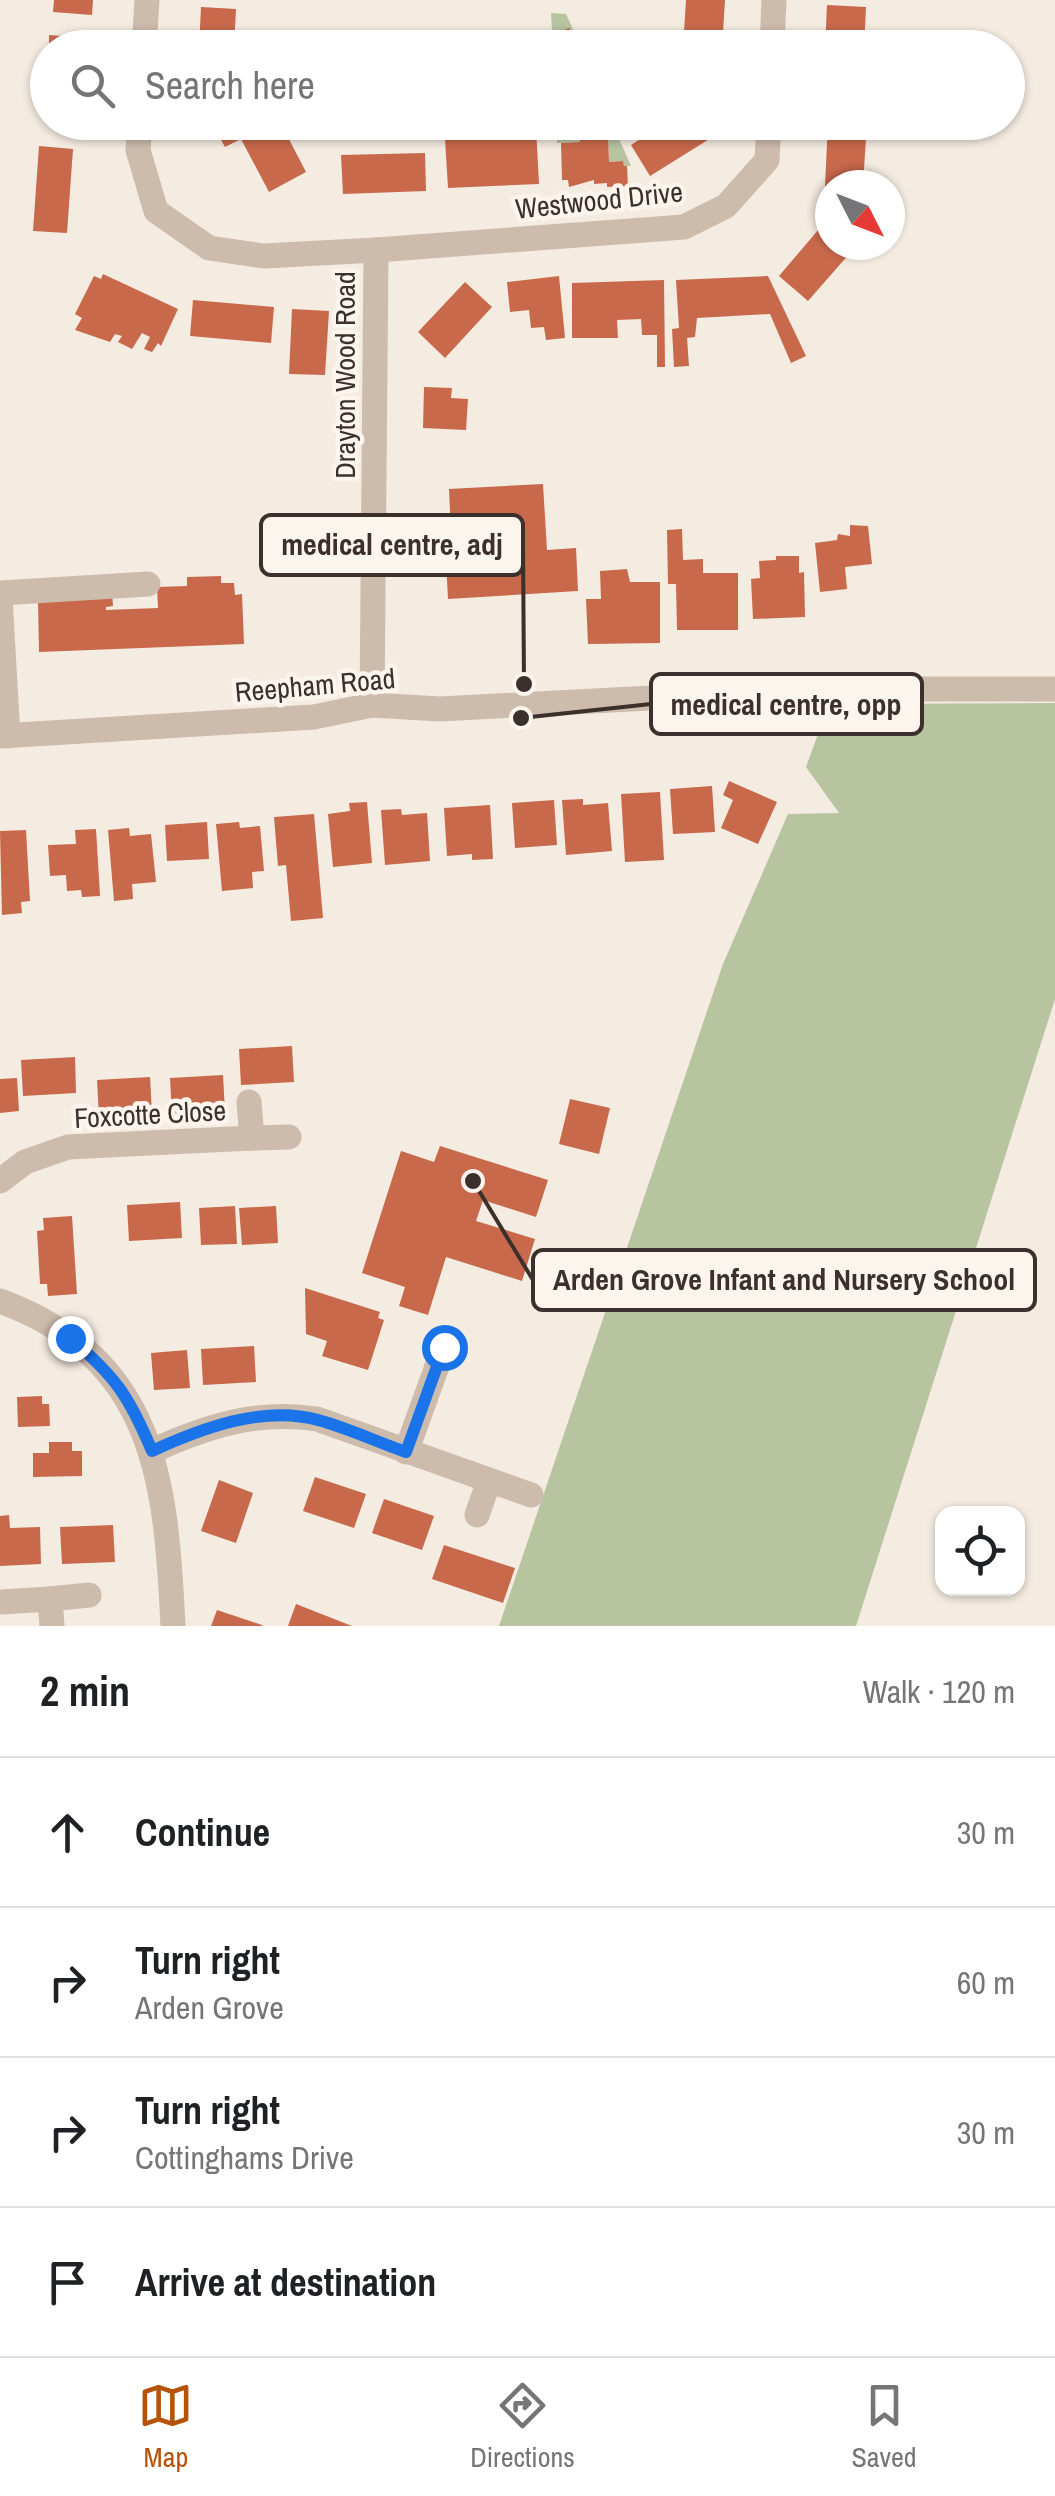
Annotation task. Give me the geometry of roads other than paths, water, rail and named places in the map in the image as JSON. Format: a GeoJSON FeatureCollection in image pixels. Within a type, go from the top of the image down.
{"type":"FeatureCollection","features":[{"type":"Feature","properties":{"kind":"street"},"geometry":{"type":"LineString","coordinates":[[145,30],[146,0]]}},
{"type":"Feature","properties":{"kind":"street"},"geometry":{"type":"LineString","coordinates":[[773,30],[774,0]]}},
{"type":"Feature","properties":{"kind":"street","name":"Drayton Wood Road"},"geometry":{"type":"LineString","coordinates":[[139,140],[138,150],[156,211],[209,248],[264,256],[376,250],[372,704]]}},
{"type":"Feature","properties":{"kind":"street","name":"Westwood Drive"},"geometry":{"type":"LineString","coordinates":[[376,250],[684,226],[726,206],[767,160],[768,140]]}},
{"type":"Feature","properties":{"kind":"street"},"geometry":{"type":"LineString","coordinates":[[4,736],[0,595],[148,584]]}},
{"type":"Feature","properties":{"kind":"street","name":"Reepham Road"},"geometry":{"type":"LineString","coordinates":[[4,736],[314,717],[372,704],[440,709],[823,689],[1055,689]]}},
{"type":"Feature","properties":{"kind":"street","name":"Foxcotte Close"},"geometry":{"type":"LineString","coordinates":[[249,1102],[252,1138]]}},
{"type":"Feature","properties":{"kind":"street","name":"Foxcotte Close"},"geometry":{"type":"LineString","coordinates":[[0,1181],[26,1162],[68,1147],[289,1136]]}},
{"type":"Feature","properties":{"kind":"street"},"geometry":{"type":"LineString","coordinates":[[0,1301],[70,1338],[108,1370],[133,1405],[152,1451],[163,1507],[173,1626]]}},
{"type":"Feature","properties":{"kind":"street"},"geometry":{"type":"LineString","coordinates":[[406,1452],[444,1347]]}},
{"type":"Feature","properties":{"kind":"street"},"geometry":{"type":"LineString","coordinates":[[152,1451],[192,1432],[283,1414],[317,1420],[531,1495]]}},
{"type":"Feature","properties":{"kind":"street"},"geometry":{"type":"LineString","coordinates":[[477,1515],[489,1480]]}},
{"type":"Feature","properties":{"kind":"street"},"geometry":{"type":"LineString","coordinates":[[0,1602],[89,1595]]}},
{"type":"Feature","properties":{"kind":"street"},"geometry":{"type":"LineString","coordinates":[[50,1599],[52,1626]]}},
{"type":"Feature","properties":{"kind":"place","name":"medical centre, adj"},"geometry":{"type":"Point","coordinates":[524,684]}},
{"type":"Feature","properties":{"kind":"place","name":"medical centre, opp"},"geometry":{"type":"Point","coordinates":[521,718]}},
{"type":"Feature","properties":{"kind":"place","name":"Arden Grove Infant and Nursery School"},"geometry":{"type":"Point","coordinates":[473,1181]}}]}
